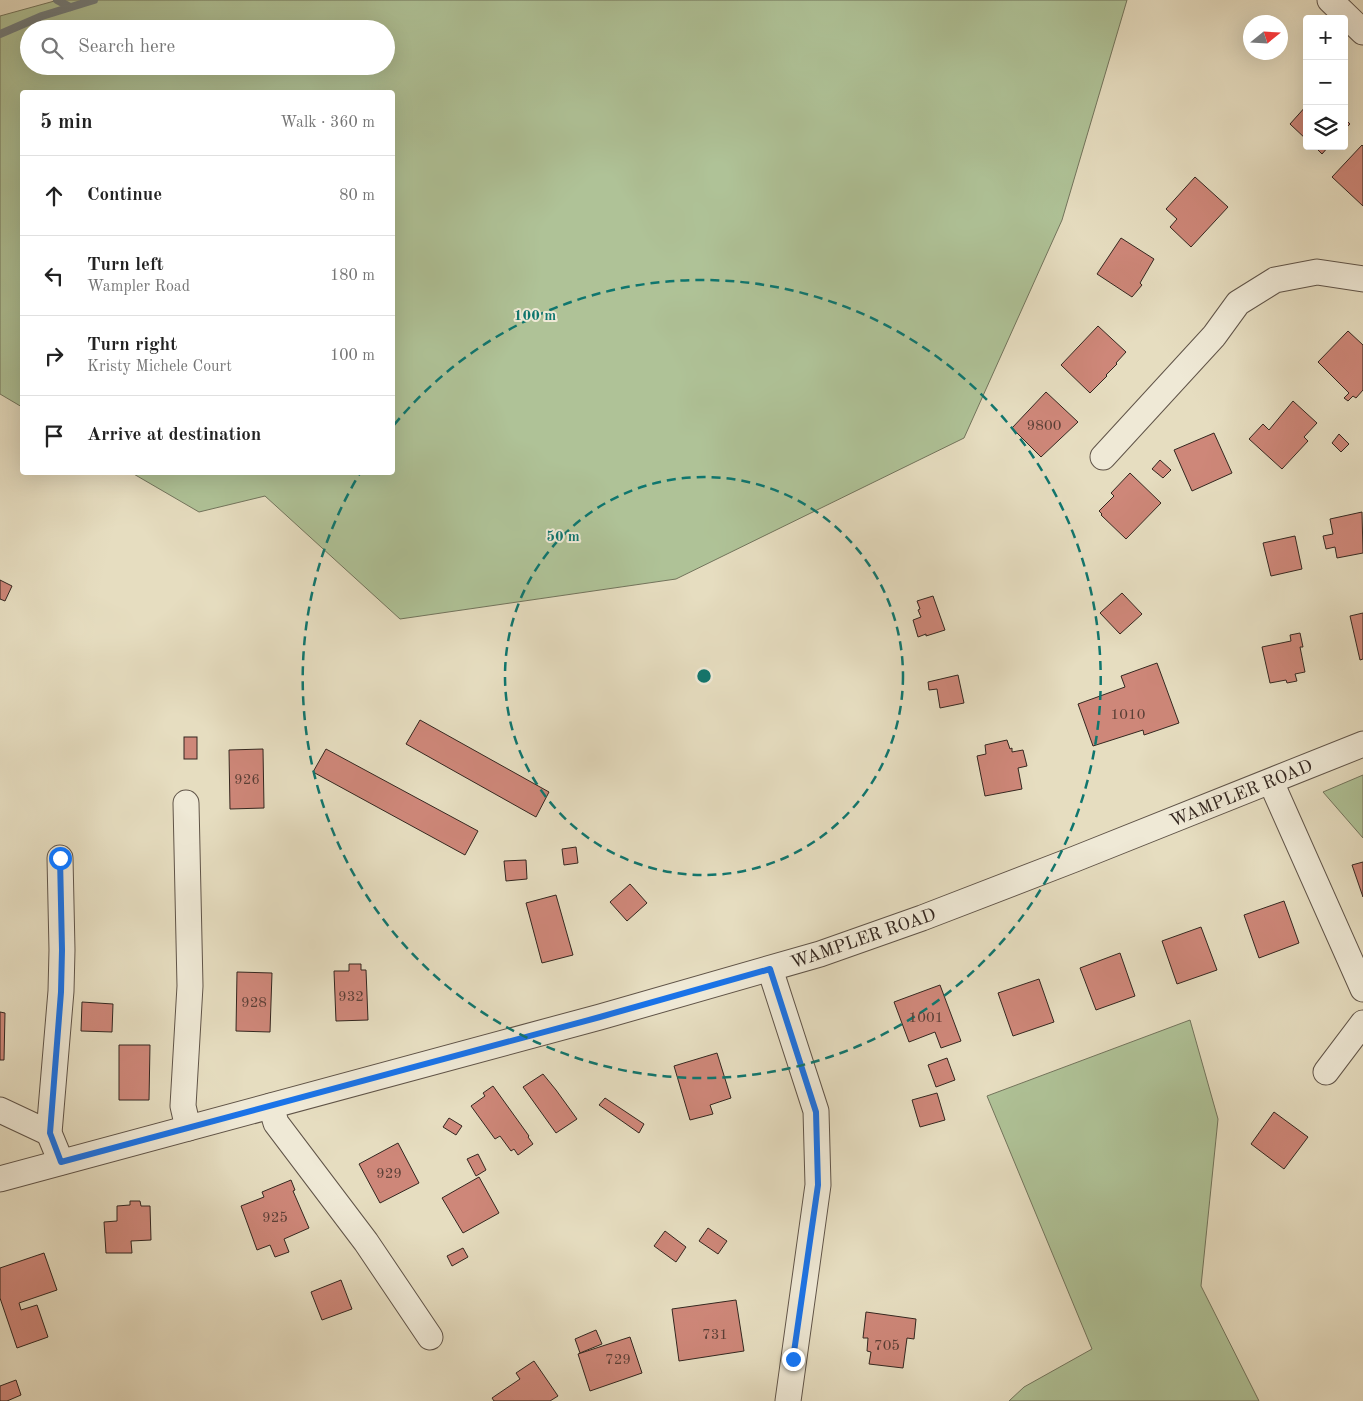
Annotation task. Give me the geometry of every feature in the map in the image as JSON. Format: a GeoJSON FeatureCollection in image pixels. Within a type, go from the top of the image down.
{"type":"FeatureCollection","features":[{"type":"Feature","properties":{"kind":"street"},"geometry":{"type":"LineString","coordinates":[[1330,0],[1363,32]]}},
{"type":"Feature","properties":{"kind":"street"},"geometry":{"type":"LineString","coordinates":[[1103,457],[1214,336],[1238,304],[1275,280],[1317,272],[1363,279]]}},
{"type":"Feature","properties":{"kind":"street","name":"WAMPLER ROAD"},"geometry":{"type":"LineString","coordinates":[[0,1179],[591,1020],[846,946],[1075,859],[1363,744]]}},
{"type":"Feature","properties":{"kind":"street"},"geometry":{"type":"LineString","coordinates":[[1271,782],[1363,989]]}},
{"type":"Feature","properties":{"kind":"street"},"geometry":{"type":"LineString","coordinates":[[186,803],[190,986],[184,1106],[188,1128]]}},
{"type":"Feature","properties":{"kind":"street"},"geometry":{"type":"LineString","coordinates":[[60,858],[61,992],[50,1133],[61,1162]]}},
{"type":"Feature","properties":{"kind":"street"},"geometry":{"type":"LineString","coordinates":[[770,969],[816,1112],[818,1185],[788,1401]]}},
{"type":"Feature","properties":{"kind":"street"},"geometry":{"type":"LineString","coordinates":[[1326,1072],[1363,1023]]}},
{"type":"Feature","properties":{"kind":"street"},"geometry":{"type":"LineString","coordinates":[[271,1106],[276,1123],[366,1242],[430,1337]]}},
{"type":"Feature","properties":{"kind":"street"},"geometry":{"type":"LineString","coordinates":[[0,1110],[50,1133]]}},
{"type":"Feature","properties":{"kind":"green space"},"geometry":{"type":"Polygon","coordinates":[[[58,0],[1127,0],[1062,220],[964,438],[676,579],[400,619],[265,496],[199,512],[135,475],[395,475],[395,90],[20,90],[20,406],[0,394],[0,16],[58,0]]]}},
{"type":"Feature","properties":{"kind":"green space"},"geometry":{"type":"Polygon","coordinates":[[[1363,775],[1363,838],[1323,792],[1363,775]]]}},
{"type":"Feature","properties":{"kind":"green space"},"geometry":{"type":"Polygon","coordinates":[[[1190,1020],[1218,1119],[1201,1286],[1259,1401],[1009,1401],[1024,1387],[1092,1349],[987,1096],[1190,1020]]]}},
{"type":"Feature","properties":{"kind":"building"},"geometry":{"type":"Polygon","coordinates":[[[1303,109],[1303,136],[1290,124],[1303,109]]]}},
{"type":"Feature","properties":{"kind":"building"},"geometry":{"type":"Polygon","coordinates":[[[1363,146],[1363,206],[1332,177],[1363,146]]]}},
{"type":"Feature","properties":{"kind":"building"},"geometry":{"type":"Polygon","coordinates":[[[1195,177],[1228,207],[1191,247],[1170,227],[1177,219],[1166,209],[1195,177]]]}},
{"type":"Feature","properties":{"kind":"building"},"geometry":{"type":"Polygon","coordinates":[[[1121,238],[1154,259],[1140,283],[1142,285],[1132,297],[1097,274],[1121,238]]]}},
{"type":"Feature","properties":{"kind":"building"},"geometry":{"type":"Polygon","coordinates":[[[1098,326],[1126,352],[1107,376],[1090,393],[1061,365],[1098,326]]]}},
{"type":"Feature","properties":{"kind":"building"},"geometry":{"type":"Polygon","coordinates":[[[1348,331],[1363,345],[1363,390],[1356,398],[1353,396],[1348,401],[1344,398],[1349,393],[1318,362],[1348,331]]]}},
{"type":"Feature","properties":{"kind":"building"},"geometry":{"type":"Polygon","coordinates":[[[1046,392],[1078,422],[1041,457],[1012,428],[1046,392]]]}},
{"type":"Feature","properties":{"kind":"building"},"geometry":{"type":"Polygon","coordinates":[[[1293,401],[1317,423],[1304,437],[1308,441],[1282,469],[1249,439],[1263,424],[1269,430],[1293,401]]]}},
{"type":"Feature","properties":{"kind":"building"},"geometry":{"type":"Polygon","coordinates":[[[1214,433],[1232,473],[1192,491],[1174,450],[1214,433]]]}},
{"type":"Feature","properties":{"kind":"building"},"geometry":{"type":"Polygon","coordinates":[[[1339,434],[1349,444],[1341,452],[1332,443],[1339,434]]]}},
{"type":"Feature","properties":{"kind":"building"},"geometry":{"type":"Polygon","coordinates":[[[1160,460],[1171,470],[1163,478],[1152,469],[1160,460]]]}},
{"type":"Feature","properties":{"kind":"building"},"geometry":{"type":"Polygon","coordinates":[[[1130,473],[1161,503],[1126,539],[1099,511],[1114,496],[1111,493],[1130,473]]]}},
{"type":"Feature","properties":{"kind":"building"},"geometry":{"type":"Polygon","coordinates":[[[1362,512],[1363,553],[1337,558],[1335,547],[1326,549],[1323,536],[1333,534],[1330,519],[1362,512]]]}},
{"type":"Feature","properties":{"kind":"building"},"geometry":{"type":"Polygon","coordinates":[[[1295,536],[1302,569],[1271,576],[1263,543],[1295,536]]]}},
{"type":"Feature","properties":{"kind":"building"},"geometry":{"type":"Polygon","coordinates":[[[0,580],[12,586],[5,601],[0,599],[0,580]]]}},
{"type":"Feature","properties":{"kind":"building"},"geometry":{"type":"Polygon","coordinates":[[[1122,593],[1142,614],[1120,634],[1100,613],[1122,593]]]}},
{"type":"Feature","properties":{"kind":"building"},"geometry":{"type":"Polygon","coordinates":[[[933,596],[945,630],[918,637],[913,620],[921,617],[917,601],[933,596]]]}},
{"type":"Feature","properties":{"kind":"building"},"geometry":{"type":"Polygon","coordinates":[[[1363,613],[1363,659],[1360,660],[1350,616],[1363,613]]]}},
{"type":"Feature","properties":{"kind":"building"},"geometry":{"type":"Polygon","coordinates":[[[1300,633],[1303,647],[1300,647],[1305,672],[1295,674],[1297,681],[1287,683],[1286,680],[1270,683],[1262,647],[1291,641],[1290,635],[1300,633]]]}},
{"type":"Feature","properties":{"kind":"building"},"geometry":{"type":"Polygon","coordinates":[[[1157,663],[1179,723],[1144,735],[1143,730],[1093,746],[1078,704],[1125,687],[1121,676],[1157,663]]]}},
{"type":"Feature","properties":{"kind":"building"},"geometry":{"type":"Polygon","coordinates":[[[958,675],[964,703],[940,708],[937,689],[929,690],[928,682],[958,675]]]}},
{"type":"Feature","properties":{"kind":"building"},"geometry":{"type":"Polygon","coordinates":[[[420,720],[549,792],[536,817],[406,744],[420,720]]]}},
{"type":"Feature","properties":{"kind":"building"},"geometry":{"type":"Polygon","coordinates":[[[184,737],[197,737],[197,759],[184,759],[184,737]]]}},
{"type":"Feature","properties":{"kind":"building"},"geometry":{"type":"Polygon","coordinates":[[[1007,740],[1010,749],[1012,748],[1012,752],[1023,750],[1027,766],[1018,768],[1022,789],[985,796],[977,756],[986,754],[985,745],[1007,740]]]}},
{"type":"Feature","properties":{"kind":"building"},"geometry":{"type":"Polygon","coordinates":[[[263,749],[264,808],[230,809],[229,750],[263,749]]]}},
{"type":"Feature","properties":{"kind":"building"},"geometry":{"type":"Polygon","coordinates":[[[326,749],[478,831],[465,855],[313,772],[326,749]]]}},
{"type":"Feature","properties":{"kind":"building"},"geometry":{"type":"Polygon","coordinates":[[[576,847],[578,863],[564,865],[562,849],[576,847]]]}},
{"type":"Feature","properties":{"kind":"building"},"geometry":{"type":"Polygon","coordinates":[[[526,860],[527,879],[506,881],[504,861],[526,860]]]}},
{"type":"Feature","properties":{"kind":"building"},"geometry":{"type":"Polygon","coordinates":[[[1363,862],[1363,897],[1352,865],[1363,862]]]}},
{"type":"Feature","properties":{"kind":"building"},"geometry":{"type":"Polygon","coordinates":[[[630,884],[647,903],[627,921],[610,902],[630,884]]]}},
{"type":"Feature","properties":{"kind":"building"},"geometry":{"type":"Polygon","coordinates":[[[556,895],[573,955],[542,963],[526,903],[556,895]]]}},
{"type":"Feature","properties":{"kind":"building"},"geometry":{"type":"Polygon","coordinates":[[[1284,901],[1299,943],[1259,958],[1244,915],[1284,901]]]}},
{"type":"Feature","properties":{"kind":"building"},"geometry":{"type":"Polygon","coordinates":[[[1201,927],[1217,970],[1177,984],[1162,941],[1201,927]]]}},
{"type":"Feature","properties":{"kind":"building"},"geometry":{"type":"Polygon","coordinates":[[[1120,953],[1135,996],[1096,1010],[1080,968],[1120,953]]]}},
{"type":"Feature","properties":{"kind":"building"},"geometry":{"type":"Polygon","coordinates":[[[349,964],[361,964],[361,970],[366,970],[368,1020],[336,1021],[334,971],[349,971],[349,964]]]}},
{"type":"Feature","properties":{"kind":"building"},"geometry":{"type":"Polygon","coordinates":[[[237,972],[272,973],[270,1032],[236,1031],[237,972]]]}},
{"type":"Feature","properties":{"kind":"building"},"geometry":{"type":"Polygon","coordinates":[[[1039,979],[1054,1022],[1013,1036],[998,993],[1039,979]]]}},
{"type":"Feature","properties":{"kind":"building"},"geometry":{"type":"Polygon","coordinates":[[[940,985],[961,1041],[941,1048],[935,1032],[909,1042],[894,1002],[940,985]]]}},
{"type":"Feature","properties":{"kind":"building"},"geometry":{"type":"Polygon","coordinates":[[[82,1002],[113,1004],[112,1032],[81,1031],[82,1002]]]}},
{"type":"Feature","properties":{"kind":"building"},"geometry":{"type":"Polygon","coordinates":[[[0,1012],[5,1013],[4,1060],[0,1060],[0,1012]]]}},
{"type":"Feature","properties":{"kind":"building"},"geometry":{"type":"Polygon","coordinates":[[[119,1045],[150,1045],[149,1100],[119,1100],[119,1045]]]}},
{"type":"Feature","properties":{"kind":"building"},"geometry":{"type":"Polygon","coordinates":[[[717,1053],[731,1098],[710,1105],[713,1114],[690,1120],[674,1066],[717,1053]]]}},
{"type":"Feature","properties":{"kind":"building"},"geometry":{"type":"Polygon","coordinates":[[[947,1058],[955,1080],[936,1087],[928,1065],[947,1058]]]}},
{"type":"Feature","properties":{"kind":"building"},"geometry":{"type":"Polygon","coordinates":[[[543,1074],[577,1119],[556,1133],[523,1087],[543,1074]]]}},
{"type":"Feature","properties":{"kind":"building"},"geometry":{"type":"Polygon","coordinates":[[[493,1086],[533,1144],[518,1155],[514,1149],[511,1151],[500,1136],[495,1139],[471,1106],[485,1096],[483,1093],[493,1086]]]}},
{"type":"Feature","properties":{"kind":"building"},"geometry":{"type":"Polygon","coordinates":[[[937,1093],[945,1120],[920,1127],[912,1100],[937,1093]]]}},
{"type":"Feature","properties":{"kind":"building"},"geometry":{"type":"Polygon","coordinates":[[[605,1098],[644,1124],[639,1133],[599,1105],[605,1098]]]}},
{"type":"Feature","properties":{"kind":"building"},"geometry":{"type":"Polygon","coordinates":[[[1274,1112],[1308,1137],[1284,1169],[1251,1144],[1274,1112]]]}},
{"type":"Feature","properties":{"kind":"building"},"geometry":{"type":"Polygon","coordinates":[[[449,1118],[462,1126],[456,1135],[443,1127],[449,1118]]]}},
{"type":"Feature","properties":{"kind":"building"},"geometry":{"type":"Polygon","coordinates":[[[398,1143],[419,1183],[380,1203],[359,1164],[398,1143]]]}},
{"type":"Feature","properties":{"kind":"building"},"geometry":{"type":"Polygon","coordinates":[[[478,1154],[486,1170],[476,1176],[467,1159],[478,1154]]]}},
{"type":"Feature","properties":{"kind":"building"},"geometry":{"type":"Polygon","coordinates":[[[479,1177],[499,1213],[463,1233],[442,1198],[479,1177]]]}},
{"type":"Feature","properties":{"kind":"building"},"geometry":{"type":"Polygon","coordinates":[[[291,1180],[295,1190],[293,1191],[309,1228],[284,1239],[289,1252],[275,1257],[270,1245],[257,1250],[241,1206],[264,1197],[262,1192],[291,1180]]]}},
{"type":"Feature","properties":{"kind":"building"},"geometry":{"type":"Polygon","coordinates":[[[130,1201],[140,1201],[141,1206],[150,1206],[151,1240],[131,1241],[132,1253],[106,1253],[104,1222],[117,1221],[117,1206],[130,1205],[130,1201]]]}},
{"type":"Feature","properties":{"kind":"building"},"geometry":{"type":"Polygon","coordinates":[[[708,1228],[727,1241],[718,1254],[699,1241],[708,1228]]]}},
{"type":"Feature","properties":{"kind":"building"},"geometry":{"type":"Polygon","coordinates":[[[665,1231],[686,1247],[676,1262],[654,1246],[665,1231]]]}},
{"type":"Feature","properties":{"kind":"building"},"geometry":{"type":"Polygon","coordinates":[[[463,1248],[468,1257],[452,1266],[447,1256],[463,1248]]]}},
{"type":"Feature","properties":{"kind":"building"},"geometry":{"type":"Polygon","coordinates":[[[44,1253],[57,1290],[19,1303],[21,1310],[37,1305],[48,1337],[17,1348],[0,1298],[0,1268],[44,1253]]]}},
{"type":"Feature","properties":{"kind":"building"},"geometry":{"type":"Polygon","coordinates":[[[341,1280],[352,1309],[322,1320],[311,1292],[341,1280]]]}},
{"type":"Feature","properties":{"kind":"building"},"geometry":{"type":"Polygon","coordinates":[[[736,1300],[744,1351],[679,1361],[672,1309],[736,1300]]]}},
{"type":"Feature","properties":{"kind":"building"},"geometry":{"type":"Polygon","coordinates":[[[866,1312],[916,1319],[914,1339],[907,1338],[903,1368],[869,1364],[871,1352],[867,1351],[868,1338],[863,1338],[866,1312]]]}},
{"type":"Feature","properties":{"kind":"building"},"geometry":{"type":"Polygon","coordinates":[[[596,1330],[602,1344],[580,1353],[575,1339],[596,1330]]]}},
{"type":"Feature","properties":{"kind":"building"},"geometry":{"type":"Polygon","coordinates":[[[630,1337],[642,1373],[590,1391],[578,1354],[630,1337]]]}},
{"type":"Feature","properties":{"kind":"building"},"geometry":{"type":"Polygon","coordinates":[[[534,1361],[558,1396],[550,1401],[494,1401],[492,1398],[520,1379],[516,1373],[534,1361]]]}},
{"type":"Feature","properties":{"kind":"building"},"geometry":{"type":"Polygon","coordinates":[[[16,1380],[21,1395],[7,1401],[0,1401],[0,1386],[16,1380]]]}},
{"type":"Feature","properties":{"kind":"waterway"},"geometry":{"type":"LineString","coordinates":[[57,0],[70,7]]}},
{"type":"Feature","properties":{"kind":"waterway"},"geometry":{"type":"LineString","coordinates":[[33,20],[94,0]]}},
{"type":"Feature","properties":{"kind":"waterway"},"geometry":{"type":"LineString","coordinates":[[0,34],[20,25]]}},
{"type":"Feature","properties":{"kind":"route"},"geometry":{"type":"LineString","coordinates":[[60,858],[61,992],[50,1133],[61,1162],[600,1017],[770,969],[816,1112],[818,1185],[793,1359]]}}]}
